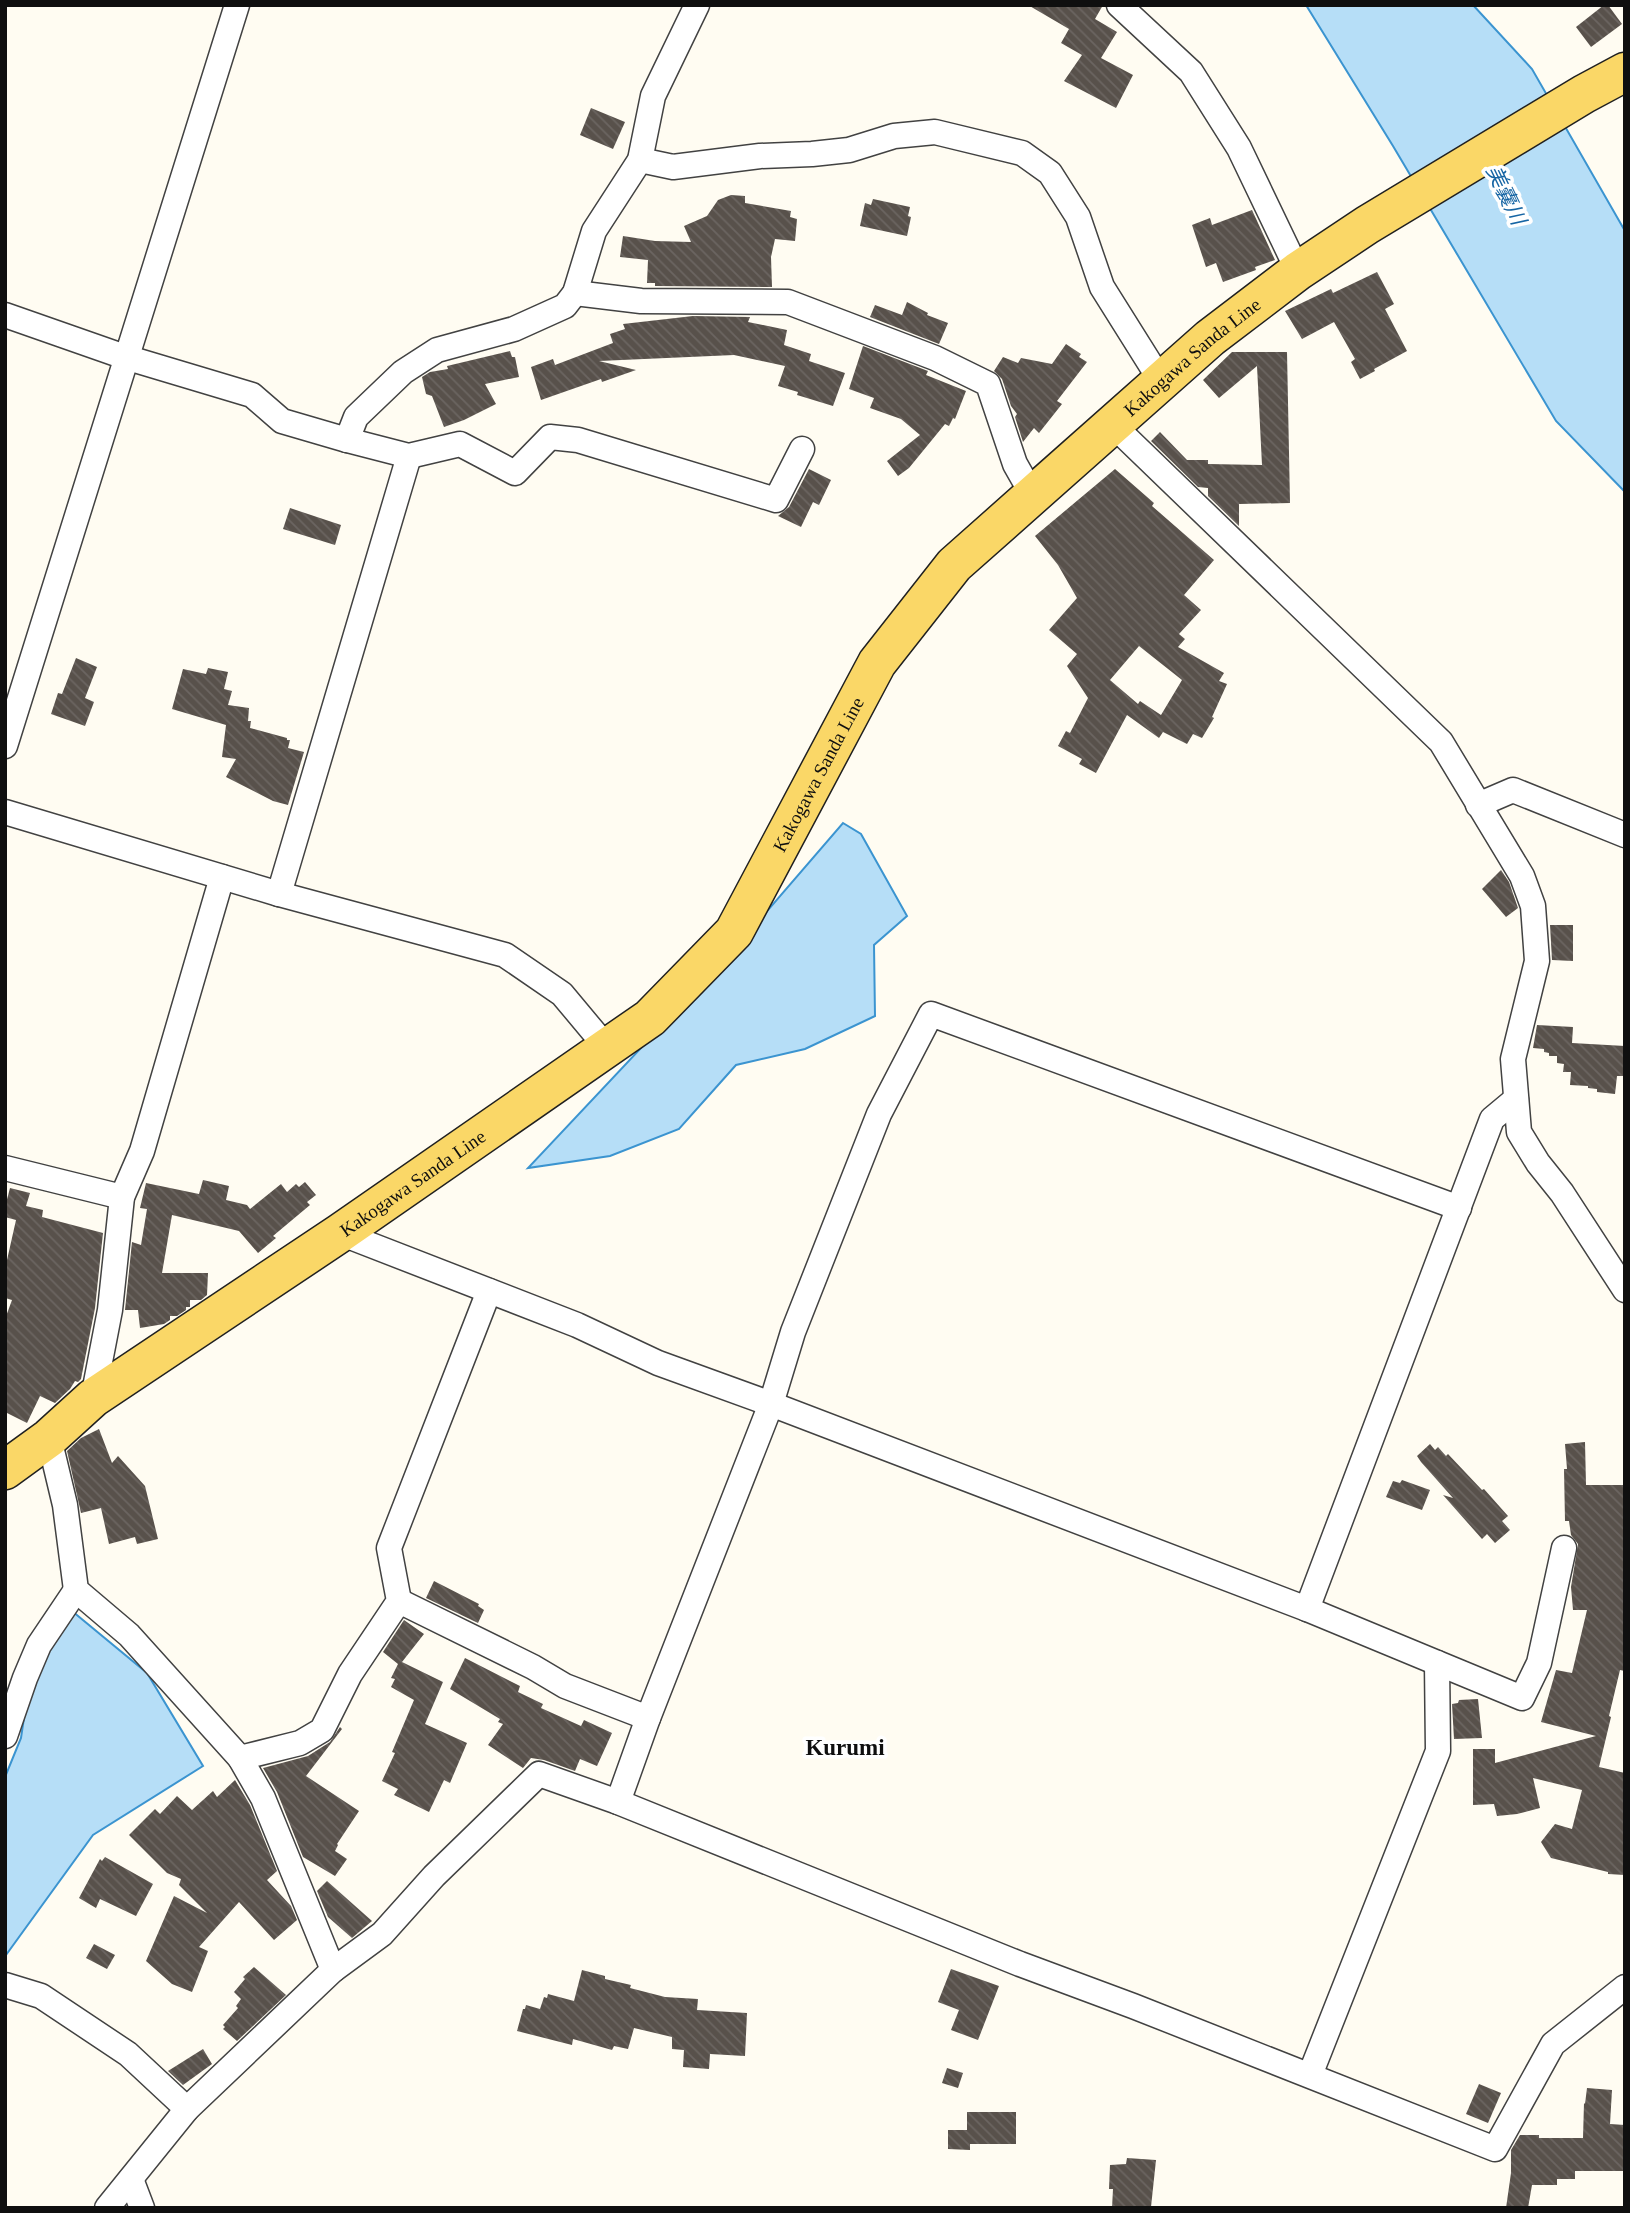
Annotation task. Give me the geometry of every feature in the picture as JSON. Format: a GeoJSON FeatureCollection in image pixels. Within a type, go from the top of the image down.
{"type":"FeatureCollection","features":[{"type":"Feature","properties":{"kind":"main road","name":"Kakogawa Sanda Line"},"geometry":{"type":"LineString","coordinates":[[21,1453],[93,1398],[340,1233],[650,1018],[734,932],[877,663],[954,565],[1210,338],[1298,271],[1367,225],[1625,72]]}},
{"type":"Feature","properties":{"kind":"street"},"geometry":{"type":"LineString","coordinates":[[5,746],[237,5]]}},
{"type":"Feature","properties":{"kind":"street"},"geometry":{"type":"LineString","coordinates":[[347,439],[356,417],[403,372],[437,349],[514,329],[565,306],[575,293],[594,231],[640,160],[653,96],[697,5]]}},
{"type":"Feature","properties":{"kind":"street"},"geometry":{"type":"LineString","coordinates":[[1119,5],[1191,72],[1239,148],[1298,271]]}},
{"type":"Feature","properties":{"kind":"street"},"geometry":{"type":"LineString","coordinates":[[640,160],[673,166],[760,156],[812,154],[849,150],[894,136],[934,132],[1022,153],[1050,173],[1078,217],[1102,287],[1161,381]]}},
{"type":"Feature","properties":{"kind":"street"},"geometry":{"type":"LineString","coordinates":[[575,293],[641,301],[788,302],[935,358],[988,384],[1015,464],[1032,494]]}},
{"type":"Feature","properties":{"kind":"street"},"geometry":{"type":"LineString","coordinates":[[5,315],[125,357],[252,396],[282,421],[409,456],[460,444],[515,473],[550,436],[578,440],[776,500],[802,449]]}},
{"type":"Feature","properties":{"kind":"street"},"geometry":{"type":"LineString","coordinates":[[1112,424],[1441,742],[1522,876],[1533,906],[1537,961],[1513,1059],[1519,1132],[1625,1290]]}},
{"type":"Feature","properties":{"kind":"street"},"geometry":{"type":"LineString","coordinates":[[279,894],[409,456]]}},
{"type":"Feature","properties":{"kind":"street"},"geometry":{"type":"LineString","coordinates":[[1478,805],[1513,790],[1625,835]]}},
{"type":"Feature","properties":{"kind":"street"},"geometry":{"type":"LineString","coordinates":[[5,812],[279,894],[505,956],[562,994],[608,1049]]}},
{"type":"Feature","properties":{"kind":"street"},"geometry":{"type":"LineString","coordinates":[[93,1398],[110,1310],[122,1197],[142,1151],[222,877]]}},
{"type":"Feature","properties":{"kind":"street"},"geometry":{"type":"LineString","coordinates":[[618,1802],[648,1718],[771,1404],[793,1332],[879,1114],[930,1014],[1459,1208]]}},
{"type":"Feature","properties":{"kind":"street"},"geometry":{"type":"LineString","coordinates":[[1307,1609],[1492,1119],[1516,1099]]}},
{"type":"Feature","properties":{"kind":"street"},"geometry":{"type":"LineString","coordinates":[[5,1168],[122,1197]]}},
{"type":"Feature","properties":{"kind":"street"},"geometry":{"type":"LineString","coordinates":[[340,1233],[577,1325],[658,1363],[1307,1609],[1522,1698],[1539,1663],[1564,1548]]}},
{"type":"Feature","properties":{"kind":"street"},"geometry":{"type":"LineString","coordinates":[[240,1758],[300,1743],[322,1730],[350,1674],[399,1601],[389,1548],[489,1291]]}},
{"type":"Feature","properties":{"kind":"street"},"geometry":{"type":"LineString","coordinates":[[5,1736],[24,1678],[39,1644],[76,1590],[65,1505],[21,1453]]}},
{"type":"Feature","properties":{"kind":"street"},"geometry":{"type":"LineString","coordinates":[[76,1590],[129,1635],[240,1758],[263,1798],[333,1970]]}},
{"type":"Feature","properties":{"kind":"street"},"geometry":{"type":"LineString","coordinates":[[399,1601],[533,1667],[565,1686],[648,1718]]}},
{"type":"Feature","properties":{"kind":"street"},"geometry":{"type":"LineString","coordinates":[[1310,2075],[1438,1751],[1437,1663]]}},
{"type":"Feature","properties":{"kind":"street"},"geometry":{"type":"LineString","coordinates":[[107,2208],[187,2109],[333,1970],[382,1934],[434,1875],[539,1774],[618,1802],[1020,1964],[1495,2149],[1553,2044],[1625,1987]]}},
{"type":"Feature","properties":{"kind":"street"},"geometry":{"type":"LineString","coordinates":[[5,1985],[41,1996],[128,2054],[187,2109]]}},
{"type":"Feature","properties":{"kind":"street"},"geometry":{"type":"LineString","coordinates":[[131,2179],[142,2208]]}},
{"type":"Feature","properties":{"kind":"water","name":"美嚢川"},"geometry":{"type":"Polygon","coordinates":[[[1306,5],[1473,5],[1532,69],[1625,231],[1625,492],[1556,421],[1306,5]]]}},
{"type":"Feature","properties":{"kind":"water"},"geometry":{"type":"Polygon","coordinates":[[[843,823],[861,834],[907,916],[874,945],[875,1016],[805,1049],[736,1065],[679,1129],[610,1156],[528,1168],[737,946],[843,823]]]}},
{"type":"Feature","properties":{"kind":"water"},"geometry":{"type":"Polygon","coordinates":[[[72,1611],[147,1673],[203,1766],[93,1835],[6,1955],[5,1777],[21,1738],[35,1644],[72,1611]]]}},
{"type":"Feature","properties":{"kind":"building"},"geometry":{"type":"Polygon","coordinates":[[[1028,5],[1103,5],[1095,19],[1117,32],[1101,58],[1133,75],[1116,108],[1064,81],[1082,55],[1061,43],[1069,29],[1028,5]]]}},
{"type":"Feature","properties":{"kind":"building"},"geometry":{"type":"Polygon","coordinates":[[[1604,5],[1608,5],[1622,24],[1591,47],[1576,27],[1604,5]]]}},
{"type":"Feature","properties":{"kind":"building"},"geometry":{"type":"Polygon","coordinates":[[[591,108],[625,122],[613,149],[580,135],[591,108]]]}},
{"type":"Feature","properties":{"kind":"building"},"geometry":{"type":"Polygon","coordinates":[[[731,195],[745,196],[745,203],[791,211],[790,217],[797,219],[795,241],[775,239],[771,257],[772,287],[655,286],[655,283],[647,283],[648,260],[620,257],[623,236],[655,241],[691,242],[684,226],[707,216],[718,200],[731,195]]]}},
{"type":"Feature","properties":{"kind":"building"},"geometry":{"type":"Polygon","coordinates":[[[873,199],[910,207],[907,236],[860,226],[865,203],[871,205],[873,199]]]}},
{"type":"Feature","properties":{"kind":"building"},"geometry":{"type":"Polygon","coordinates":[[[1252,210],[1275,260],[1223,282],[1216,263],[1206,267],[1192,225],[1210,218],[1212,225],[1252,210]]]}},
{"type":"Feature","properties":{"kind":"building"},"geometry":{"type":"Polygon","coordinates":[[[1377,272],[1394,304],[1385,309],[1407,351],[1360,379],[1351,362],[1355,359],[1334,322],[1302,339],[1285,311],[1331,289],[1333,293],[1377,272]]]}},
{"type":"Feature","properties":{"kind":"building"},"geometry":{"type":"Polygon","coordinates":[[[907,302],[928,313],[927,315],[948,323],[939,344],[870,317],[875,305],[902,315],[907,302]]]}},
{"type":"Feature","properties":{"kind":"building"},"geometry":{"type":"Polygon","coordinates":[[[693,316],[750,317],[748,322],[787,330],[784,345],[811,354],[809,361],[845,373],[833,406],[778,386],[785,366],[734,355],[599,361],[636,370],[541,400],[531,367],[553,359],[555,365],[613,343],[610,334],[625,329],[623,324],[693,316]]]}},
{"type":"Feature","properties":{"kind":"building"},"geometry":{"type":"Polygon","coordinates":[[[1066,344],[1081,354],[1079,357],[1087,362],[1057,401],[1062,404],[1039,433],[1034,428],[1023,442],[1015,417],[1017,414],[1011,406],[1002,379],[994,371],[1003,357],[1018,363],[1021,358],[1052,364],[1066,344]]]}},
{"type":"Feature","properties":{"kind":"building"},"geometry":{"type":"Polygon","coordinates":[[[863,346],[928,371],[926,375],[966,391],[955,419],[953,418],[949,426],[945,424],[909,468],[898,476],[887,461],[920,435],[901,419],[870,408],[874,398],[849,389],[863,346]]]}},
{"type":"Feature","properties":{"kind":"building"},"geometry":{"type":"Polygon","coordinates":[[[510,351],[512,357],[515,357],[519,377],[485,384],[496,404],[444,427],[432,396],[426,394],[422,377],[430,372],[448,369],[447,366],[510,351]]]}},
{"type":"Feature","properties":{"kind":"building"},"geometry":{"type":"Polygon","coordinates":[[[1232,352],[1287,352],[1290,503],[1239,504],[1239,526],[1208,496],[1208,488],[1198,487],[1151,441],[1160,432],[1187,460],[1208,460],[1208,464],[1262,465],[1257,366],[1219,398],[1203,380],[1232,352]]]}},
{"type":"Feature","properties":{"kind":"building"},"geometry":{"type":"Polygon","coordinates":[[[809,469],[831,480],[819,505],[813,502],[801,527],[778,516],[789,507],[809,469]]]}},
{"type":"Feature","properties":{"kind":"building"},"geometry":{"type":"Polygon","coordinates":[[[1115,469],[1154,503],[1152,506],[1214,560],[1184,595],[1201,610],[1179,634],[1185,639],[1178,647],[1224,673],[1219,681],[1227,684],[1212,717],[1214,718],[1202,738],[1193,734],[1187,744],[1163,732],[1159,738],[1127,715],[1096,773],[1079,764],[1082,759],[1058,746],[1066,731],[1070,733],[1088,698],[1067,666],[1077,654],[1049,630],[1077,598],[1058,565],[1035,536],[1115,469]],[[1139,646],[1110,680],[1138,704],[1140,701],[1161,715],[1182,680],[1139,646]]]}},
{"type":"Feature","properties":{"kind":"building"},"geometry":{"type":"Polygon","coordinates":[[[290,508],[341,525],[335,545],[283,529],[290,508]]]}},
{"type":"Feature","properties":{"kind":"building"},"geometry":{"type":"Polygon","coordinates":[[[76,658],[97,667],[85,698],[94,702],[85,726],[51,714],[58,693],[62,694],[76,658]]]}},
{"type":"Feature","properties":{"kind":"building"},"geometry":{"type":"Polygon","coordinates":[[[208,668],[228,672],[224,689],[232,691],[228,705],[249,708],[250,728],[287,738],[290,740],[288,748],[304,752],[288,805],[273,801],[226,777],[236,759],[222,757],[226,725],[172,709],[183,669],[206,674],[208,668]]]}},
{"type":"Feature","properties":{"kind":"building"},"geometry":{"type":"Polygon","coordinates":[[[1501,870],[1509,882],[1518,908],[1506,917],[1482,889],[1501,870]]]}},
{"type":"Feature","properties":{"kind":"building"},"geometry":{"type":"Polygon","coordinates":[[[1550,925],[1573,925],[1573,961],[1552,960],[1550,925]]]}},
{"type":"Feature","properties":{"kind":"building"},"geometry":{"type":"Polygon","coordinates":[[[1537,1025],[1573,1027],[1572,1043],[1625,1046],[1625,1076],[1617,1076],[1615,1094],[1597,1092],[1597,1089],[1588,1086],[1570,1085],[1571,1072],[1563,1072],[1564,1064],[1557,1063],[1557,1056],[1549,1056],[1544,1049],[1533,1048],[1537,1025]]]}},
{"type":"Feature","properties":{"kind":"building"},"geometry":{"type":"Polygon","coordinates":[[[203,1180],[229,1186],[226,1200],[247,1205],[250,1209],[281,1184],[287,1192],[296,1184],[299,1187],[305,1182],[316,1195],[307,1202],[310,1205],[273,1236],[276,1238],[258,1253],[239,1231],[172,1215],[162,1273],[208,1273],[207,1295],[201,1300],[190,1300],[190,1307],[186,1307],[186,1310],[177,1316],[170,1316],[170,1320],[164,1324],[140,1328],[138,1310],[125,1310],[132,1242],[141,1245],[147,1209],[140,1208],[146,1183],[199,1194],[203,1180]]]}},
{"type":"Feature","properties":{"kind":"building"},"geometry":{"type":"Polygon","coordinates":[[[10,1188],[30,1193],[26,1206],[43,1210],[42,1217],[103,1233],[95,1308],[81,1379],[75,1381],[55,1403],[40,1396],[27,1423],[5,1412],[5,1319],[12,1300],[5,1298],[5,1269],[16,1220],[5,1217],[10,1188]]]}},
{"type":"Feature","properties":{"kind":"building"},"geometry":{"type":"Polygon","coordinates":[[[99,1429],[112,1463],[118,1456],[145,1486],[158,1539],[137,1544],[135,1537],[109,1544],[101,1508],[81,1513],[67,1451],[81,1438],[99,1429]]]}},
{"type":"Feature","properties":{"kind":"building"},"geometry":{"type":"Polygon","coordinates":[[[1585,1442],[1586,1485],[1625,1485],[1625,1671],[1620,1670],[1599,1767],[1625,1773],[1625,1875],[1608,1874],[1551,1858],[1541,1842],[1555,1824],[1572,1829],[1582,1790],[1533,1778],[1540,1808],[1497,1816],[1494,1804],[1473,1805],[1473,1749],[1495,1749],[1495,1763],[1596,1736],[1541,1722],[1556,1670],[1572,1673],[1587,1610],[1573,1610],[1571,1587],[1578,1544],[1571,1535],[1569,1521],[1565,1521],[1564,1469],[1567,1469],[1565,1444],[1585,1442]]]}},
{"type":"Feature","properties":{"kind":"building"},"geometry":{"type":"Polygon","coordinates":[[[1430,1444],[1435,1450],[1438,1447],[1446,1456],[1448,1454],[1508,1516],[1502,1521],[1510,1530],[1495,1543],[1487,1534],[1482,1539],[1443,1495],[1453,1498],[1417,1456],[1430,1444]]]}},
{"type":"Feature","properties":{"kind":"building"},"geometry":{"type":"Polygon","coordinates":[[[1402,1480],[1430,1490],[1422,1510],[1386,1497],[1393,1481],[1400,1483],[1402,1480]]]}},
{"type":"Feature","properties":{"kind":"building"},"geometry":{"type":"Polygon","coordinates":[[[434,1581],[479,1604],[484,1610],[478,1623],[426,1598],[434,1581]]]}},
{"type":"Feature","properties":{"kind":"building"},"geometry":{"type":"Polygon","coordinates":[[[404,1620],[424,1634],[402,1662],[443,1682],[425,1724],[467,1743],[450,1783],[444,1780],[429,1812],[394,1795],[398,1789],[382,1781],[414,1700],[391,1687],[395,1679],[391,1678],[398,1664],[383,1652],[404,1620]]]}},
{"type":"Feature","properties":{"kind":"building"},"geometry":{"type":"Polygon","coordinates":[[[465,1658],[520,1686],[518,1692],[543,1704],[541,1708],[581,1726],[584,1720],[612,1733],[597,1766],[580,1759],[575,1771],[531,1758],[523,1768],[488,1745],[503,1724],[498,1722],[500,1719],[450,1689],[465,1658]]]}},
{"type":"Feature","properties":{"kind":"building"},"geometry":{"type":"Polygon","coordinates":[[[1478,1699],[1482,1738],[1454,1739],[1452,1704],[1458,1703],[1459,1700],[1478,1699]]]}},
{"type":"Feature","properties":{"kind":"building"},"geometry":{"type":"Polygon","coordinates":[[[340,1727],[342,1729],[306,1776],[359,1811],[337,1844],[335,1851],[347,1859],[335,1876],[303,1857],[277,1792],[263,1768],[308,1756],[330,1742],[340,1727]]]}},
{"type":"Feature","properties":{"kind":"building"},"geometry":{"type":"Polygon","coordinates":[[[235,1780],[250,1805],[277,1871],[267,1880],[291,1906],[297,1920],[274,1940],[239,1902],[199,1947],[208,1951],[192,1992],[172,1984],[146,1961],[174,1896],[207,1913],[179,1885],[181,1879],[167,1873],[129,1835],[155,1809],[160,1814],[177,1796],[192,1810],[213,1791],[217,1797],[235,1780]]]}},
{"type":"Feature","properties":{"kind":"building"},"geometry":{"type":"Polygon","coordinates":[[[105,1857],[153,1884],[136,1916],[100,1899],[96,1908],[79,1898],[100,1859],[102,1861],[105,1857]]]}},
{"type":"Feature","properties":{"kind":"building"},"geometry":{"type":"Polygon","coordinates":[[[327,1881],[372,1921],[352,1938],[328,1917],[317,1891],[327,1881]]]}},
{"type":"Feature","properties":{"kind":"building"},"geometry":{"type":"Polygon","coordinates":[[[94,1944],[115,1955],[107,1969],[86,1958],[94,1944]]]}},
{"type":"Feature","properties":{"kind":"building"},"geometry":{"type":"Polygon","coordinates":[[[254,1967],[286,1995],[237,2041],[223,2029],[223,2025],[238,2008],[236,2006],[241,1999],[234,1992],[245,1979],[243,1977],[254,1967]]]}},
{"type":"Feature","properties":{"kind":"building"},"geometry":{"type":"Polygon","coordinates":[[[951,1969],[999,1986],[978,2040],[951,2030],[959,2010],[938,2002],[951,1969]]]}},
{"type":"Feature","properties":{"kind":"building"},"geometry":{"type":"Polygon","coordinates":[[[582,1970],[631,1985],[630,1988],[665,1997],[698,1999],[697,2010],[747,2013],[745,2056],[710,2054],[709,2069],[683,2067],[684,2050],[672,2049],[672,2037],[634,2028],[628,2049],[614,2046],[612,2050],[573,2039],[572,2045],[517,2031],[526,2005],[540,2009],[544,1997],[547,1998],[548,1994],[574,2001],[582,1970]]]}},
{"type":"Feature","properties":{"kind":"building"},"geometry":{"type":"Polygon","coordinates":[[[203,2049],[212,2064],[183,2085],[168,2071],[203,2049]]]}},
{"type":"Feature","properties":{"kind":"building"},"geometry":{"type":"Polygon","coordinates":[[[947,2068],[963,2073],[958,2088],[942,2083],[947,2068]]]}},
{"type":"Feature","properties":{"kind":"building"},"geometry":{"type":"Polygon","coordinates":[[[1479,2084],[1501,2093],[1488,2123],[1466,2114],[1479,2084]]]}},
{"type":"Feature","properties":{"kind":"building"},"geometry":{"type":"Polygon","coordinates":[[[1587,2088],[1612,2090],[1610,2124],[1625,2125],[1625,2171],[1575,2171],[1575,2179],[1557,2179],[1557,2185],[1532,2185],[1528,2208],[1506,2208],[1511,2150],[1520,2135],[1583,2138],[1587,2088]]]}},
{"type":"Feature","properties":{"kind":"building"},"geometry":{"type":"Polygon","coordinates":[[[967,2112],[1016,2112],[1016,2144],[970,2144],[970,2150],[948,2149],[948,2130],[967,2130],[967,2112]]]}},
{"type":"Feature","properties":{"kind":"building"},"geometry":{"type":"Polygon","coordinates":[[[1127,2158],[1156,2160],[1151,2207],[1112,2208],[1113,2189],[1109,2189],[1110,2165],[1126,2164],[1127,2158]]]}},
{"type":"Feature","properties":{"kind":"district","name":"Kurumi"},"geometry":{"type":"Point","coordinates":[845,1747]}}]}
